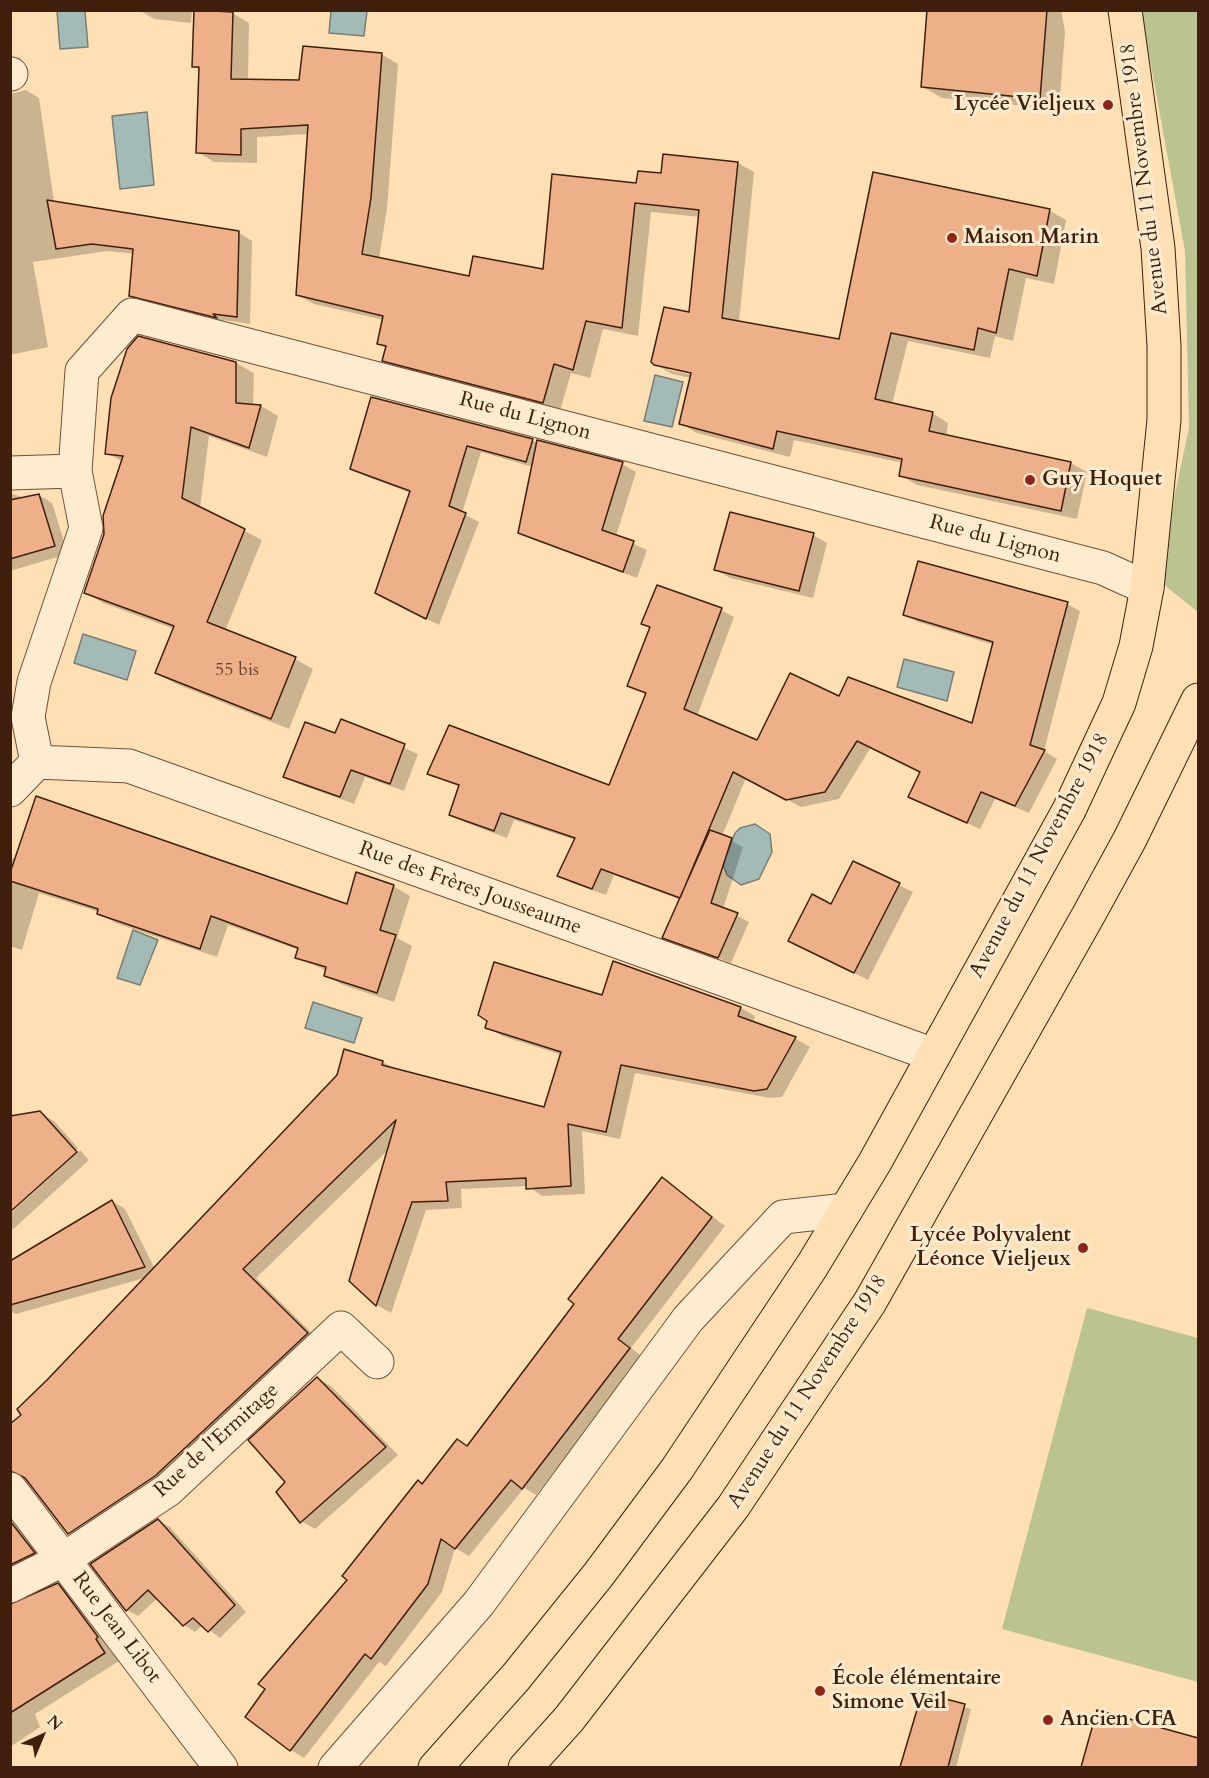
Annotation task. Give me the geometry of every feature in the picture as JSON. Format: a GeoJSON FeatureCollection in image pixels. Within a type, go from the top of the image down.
{"type":"FeatureCollection","features":[{"type":"Feature","properties":{"kind":"main road","name":"Avenue du 11 Novembre 1918"},"geometry":{"type":"LineString","coordinates":[[435,1767],[550,1634],[670,1478],[746,1368],[846,1210],[934,1055],[1069,810],[1123,691],[1136,646],[1146,588],[1164,420],[1164,345],[1158,248],[1125,10]]}},
{"type":"Feature","properties":{"kind":"main road","name":"Avenue du 11 Novembre 1918"},"geometry":{"type":"LineString","coordinates":[[525,1767],[569,1719],[733,1507],[870,1302],[1130,839],[1198,700]]}},
{"type":"Feature","properties":{"kind":"street","name":"Rue du Lignon"},"geometry":{"type":"LineString","coordinates":[[75,471],[82,371],[132,315],[1103,568],[1146,588]]}},
{"type":"Feature","properties":{"kind":"street"},"geometry":{"type":"LineString","coordinates":[[10,472],[75,471],[86,528],[34,682],[28,717],[37,762],[10,790]]}},
{"type":"Feature","properties":{"kind":"street","name":"Rue des Frères Jousseaume"},"geometry":{"type":"LineString","coordinates":[[37,762],[129,766],[934,1055]]}},
{"type":"Feature","properties":{"kind":"street"},"geometry":{"type":"LineString","coordinates":[[335,1767],[479,1603],[696,1311],[783,1217],[846,1210]]}},
{"type":"Feature","properties":{"kind":"street","name":"Rue de l'Ermitage"},"geometry":{"type":"LineString","coordinates":[[10,1587],[64,1559],[168,1490],[341,1328],[377,1362]]}},
{"type":"Feature","properties":{"kind":"street","name":"Rue Jean Libot"},"geometry":{"type":"LineString","coordinates":[[10,1489],[221,1767]]}},
{"type":"Feature","properties":{"kind":"green space"},"geometry":{"type":"Polygon","coordinates":[[[1141,11],[1198,11],[1198,612],[1163,584],[1174,498],[1189,428],[1185,251],[1141,11]]]}},
{"type":"Feature","properties":{"kind":"green space"},"geometry":{"type":"Polygon","coordinates":[[[1087,1308],[1198,1338],[1198,1682],[1002,1629],[1087,1308]]]}},
{"type":"Feature","properties":{"kind":"water"},"geometry":{"type":"Polygon","coordinates":[[[57,11],[85,11],[88,47],[60,49],[57,11]]]}},
{"type":"Feature","properties":{"kind":"water"},"geometry":{"type":"Polygon","coordinates":[[[331,11],[367,11],[364,36],[329,33],[331,11]]]}},
{"type":"Feature","properties":{"kind":"water"},"geometry":{"type":"Polygon","coordinates":[[[147,112],[154,185],[120,189],[112,116],[147,112]]]}},
{"type":"Feature","properties":{"kind":"water"},"geometry":{"type":"Polygon","coordinates":[[[655,375],[683,382],[672,427],[644,421],[655,375]]]}},
{"type":"Feature","properties":{"kind":"water"},"geometry":{"type":"Polygon","coordinates":[[[83,634],[136,651],[127,680],[74,663],[83,634]]]}},
{"type":"Feature","properties":{"kind":"water"},"geometry":{"type":"Polygon","coordinates":[[[904,659],[954,672],[947,701],[897,687],[904,659]]]}},
{"type":"Feature","properties":{"kind":"water"},"geometry":{"type":"Polygon","coordinates":[[[755,824],[770,834],[772,852],[759,879],[741,885],[727,875],[723,864],[735,833],[740,828],[755,824]]]}},
{"type":"Feature","properties":{"kind":"water"},"geometry":{"type":"Polygon","coordinates":[[[133,930],[158,940],[140,985],[117,978],[133,930]]]}},
{"type":"Feature","properties":{"kind":"water"},"geometry":{"type":"Polygon","coordinates":[[[313,1002],[362,1018],[354,1043],[305,1028],[313,1002]]]}},
{"type":"Feature","properties":{"kind":"building"},"geometry":{"type":"Polygon","coordinates":[[[194,10],[233,12],[231,79],[299,80],[303,46],[382,53],[371,198],[362,254],[469,276],[473,256],[543,269],[552,174],[636,183],[638,171],[661,173],[663,154],[738,162],[722,318],[839,339],[873,172],[1050,209],[1037,276],[1009,269],[996,333],[978,328],[974,350],[891,333],[875,399],[933,412],[929,431],[1071,462],[1061,511],[899,476],[902,459],[777,431],[773,449],[679,424],[691,373],[654,365],[651,362],[664,307],[689,312],[699,210],[635,203],[622,328],[586,321],[573,370],[554,364],[543,403],[382,361],[386,346],[377,344],[383,316],[296,295],[308,125],[241,129],[241,155],[196,153],[199,67],[192,67],[194,10]]]}},
{"type":"Feature","properties":{"kind":"building"},"geometry":{"type":"Polygon","coordinates":[[[927,10],[1047,10],[1040,99],[921,87],[927,10]]]}},
{"type":"Feature","properties":{"kind":"building"},"geometry":{"type":"Polygon","coordinates":[[[47,200],[239,231],[237,317],[213,314],[217,318],[129,296],[133,249],[92,244],[56,249],[47,200]]]}},
{"type":"Feature","properties":{"kind":"building"},"geometry":{"type":"Polygon","coordinates":[[[138,336],[236,362],[236,403],[261,405],[249,448],[191,427],[182,498],[245,529],[207,622],[296,657],[271,719],[155,673],[174,626],[84,593],[104,534],[103,516],[123,456],[105,454],[111,398],[127,349],[138,336]]]}},
{"type":"Feature","properties":{"kind":"building"},"geometry":{"type":"Polygon","coordinates":[[[371,397],[533,439],[526,462],[467,446],[449,506],[466,513],[426,619],[375,593],[410,491],[350,469],[371,397]]]}},
{"type":"Feature","properties":{"kind":"building"},"geometry":{"type":"Polygon","coordinates":[[[537,440],[623,462],[602,530],[634,541],[623,572],[518,533],[537,440]]]}},
{"type":"Feature","properties":{"kind":"building"},"geometry":{"type":"Polygon","coordinates":[[[39,494],[55,546],[10,559],[10,500],[39,494]]]}},
{"type":"Feature","properties":{"kind":"building"},"geometry":{"type":"Polygon","coordinates":[[[730,512],[814,533],[799,591],[714,570],[730,512]]]}},
{"type":"Feature","properties":{"kind":"building"},"geometry":{"type":"Polygon","coordinates":[[[918,561],[1068,602],[1030,745],[1045,750],[1015,806],[981,792],[967,823],[908,797],[920,772],[857,741],[825,792],[786,800],[733,772],[680,898],[601,869],[592,889],[557,876],[575,838],[501,813],[494,831],[449,815],[459,785],[427,774],[449,725],[609,785],[646,693],[627,686],[650,627],[641,624],[657,585],[722,608],[684,709],[757,740],[790,673],[839,696],[848,677],[972,723],[993,642],[903,615],[918,561]]]}},
{"type":"Feature","properties":{"kind":"building"},"geometry":{"type":"Polygon","coordinates":[[[341,719],[405,744],[390,784],[351,770],[340,797],[283,777],[305,722],[335,733],[341,719]]]}},
{"type":"Feature","properties":{"kind":"building"},"geometry":{"type":"Polygon","coordinates":[[[36,796],[347,904],[356,872],[394,885],[380,930],[396,935],[377,993],[324,976],[326,967],[295,958],[298,948],[211,916],[200,949],[97,914],[98,909],[10,881],[10,873],[36,796]]]}},
{"type":"Feature","properties":{"kind":"building"},"geometry":{"type":"Polygon","coordinates":[[[710,830],[732,838],[711,903],[738,913],[718,958],[662,938],[710,830]]]}},
{"type":"Feature","properties":{"kind":"building"},"geometry":{"type":"Polygon","coordinates":[[[853,861],[900,883],[854,973],[788,941],[812,894],[831,904],[853,861]]]}},
{"type":"Feature","properties":{"kind":"building"},"geometry":{"type":"Polygon","coordinates":[[[613,961],[741,1007],[738,1016],[796,1037],[767,1089],[754,1091],[621,1065],[606,1132],[568,1124],[571,1186],[526,1189],[526,1178],[446,1182],[448,1201],[412,1202],[376,1306],[349,1281],[396,1120],[243,1269],[308,1333],[155,1476],[68,1534],[25,1478],[10,1471],[10,1424],[21,1415],[17,1409],[337,1075],[344,1049],[383,1061],[382,1065],[544,1107],[561,1052],[485,1028],[487,1021],[478,1015],[494,962],[602,995],[613,961]]]}},
{"type":"Feature","properties":{"kind":"building"},"geometry":{"type":"Polygon","coordinates":[[[40,1111],[77,1152],[10,1212],[10,1116],[40,1111]]]}},
{"type":"Feature","properties":{"kind":"building"},"geometry":{"type":"Polygon","coordinates":[[[662,1177],[712,1217],[618,1339],[630,1348],[522,1489],[511,1480],[455,1549],[441,1539],[428,1584],[371,1659],[365,1654],[290,1751],[245,1717],[265,1689],[258,1684],[347,1580],[342,1576],[418,1480],[422,1484],[457,1439],[467,1446],[574,1304],[568,1299],[662,1177]]]}},
{"type":"Feature","properties":{"kind":"building"},"geometry":{"type":"Polygon","coordinates":[[[112,1200],[145,1267],[10,1305],[10,1261],[112,1200]]]}},
{"type":"Feature","properties":{"kind":"building"},"geometry":{"type":"Polygon","coordinates":[[[317,1377],[386,1447],[300,1523],[276,1492],[285,1482],[248,1440],[317,1377]]]}},
{"type":"Feature","properties":{"kind":"building"},"geometry":{"type":"Polygon","coordinates":[[[158,1519],[235,1605],[208,1632],[193,1618],[183,1626],[148,1590],[126,1611],[90,1564],[158,1519]]]}},
{"type":"Feature","properties":{"kind":"building"},"geometry":{"type":"Polygon","coordinates":[[[10,1521],[35,1553],[10,1565],[10,1521]]]}},
{"type":"Feature","properties":{"kind":"building"},"geometry":{"type":"Polygon","coordinates":[[[58,1583],[98,1637],[96,1639],[105,1653],[10,1713],[10,1604],[58,1583]]]}},
{"type":"Feature","properties":{"kind":"building"},"geometry":{"type":"Polygon","coordinates":[[[922,1693],[965,1704],[948,1767],[900,1767],[922,1693]]]}},
{"type":"Feature","properties":{"kind":"building"},"geometry":{"type":"Polygon","coordinates":[[[1097,1710],[1198,1738],[1198,1767],[1081,1767],[1097,1710]]]}},
{"type":"Feature","properties":{"kind":"place","name":"Lycée Vieljeux"},"geometry":{"type":"Point","coordinates":[1108,105]}},
{"type":"Feature","properties":{"kind":"place","name":"Maison Marin"},"geometry":{"type":"Point","coordinates":[952,238]}},
{"type":"Feature","properties":{"kind":"place","name":"Guy Hoquet"},"geometry":{"type":"Point","coordinates":[1030,480]}},
{"type":"Feature","properties":{"kind":"place","name":"Lycée Polyvalent Léonce Vieljeux"},"geometry":{"type":"Point","coordinates":[1083,1248]}},
{"type":"Feature","properties":{"kind":"place","name":"École élémentaire Simone Veil"},"geometry":{"type":"Point","coordinates":[820,1691]}},
{"type":"Feature","properties":{"kind":"place","name":"Ancien CFA"},"geometry":{"type":"Point","coordinates":[1048,1720]}}]}
